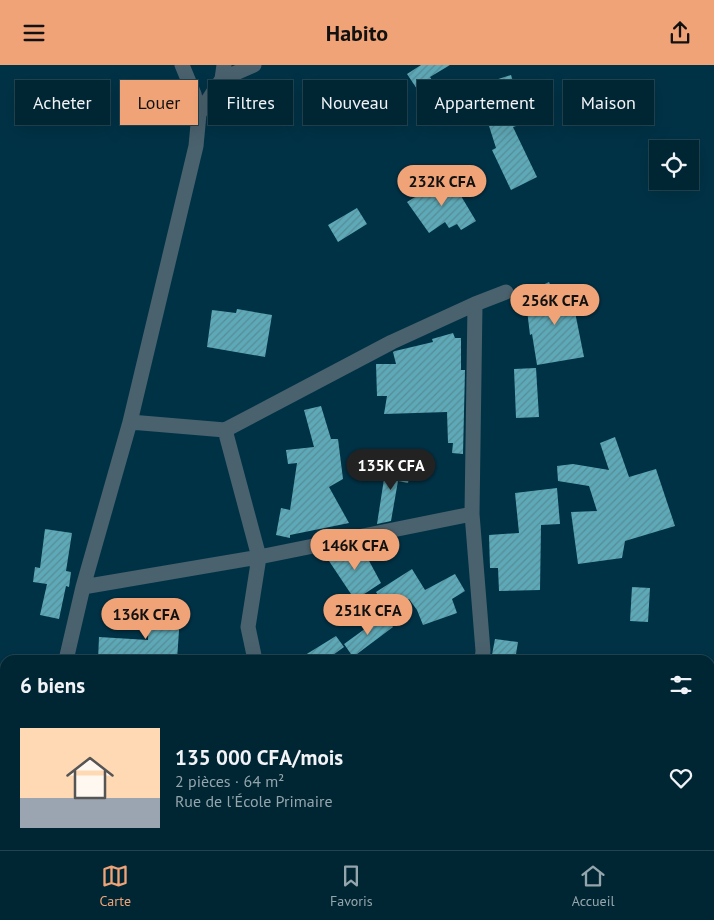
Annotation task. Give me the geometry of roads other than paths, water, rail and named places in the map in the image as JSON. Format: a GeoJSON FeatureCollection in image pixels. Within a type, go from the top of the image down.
{"type":"FeatureCollection","features":[{"type":"Feature","properties":{"kind":"street"},"geometry":{"type":"LineString","coordinates":[[67,655],[83,587],[130,422],[196,147],[199,114],[194,94],[182,65]]}},
{"type":"Feature","properties":{"kind":"street"},"geometry":{"type":"LineString","coordinates":[[199,114],[223,72],[254,65]]}},
{"type":"Feature","properties":{"kind":"street"},"geometry":{"type":"LineString","coordinates":[[130,422],[225,430],[392,342],[506,292]]}},
{"type":"Feature","properties":{"kind":"street"},"geometry":{"type":"LineString","coordinates":[[475,304],[472,514],[483,655]]}},
{"type":"Feature","properties":{"kind":"street"},"geometry":{"type":"LineString","coordinates":[[225,430],[259,557],[248,627],[254,655]]}},
{"type":"Feature","properties":{"kind":"street"},"geometry":{"type":"LineString","coordinates":[[83,587],[259,557],[472,514]]}}]}
